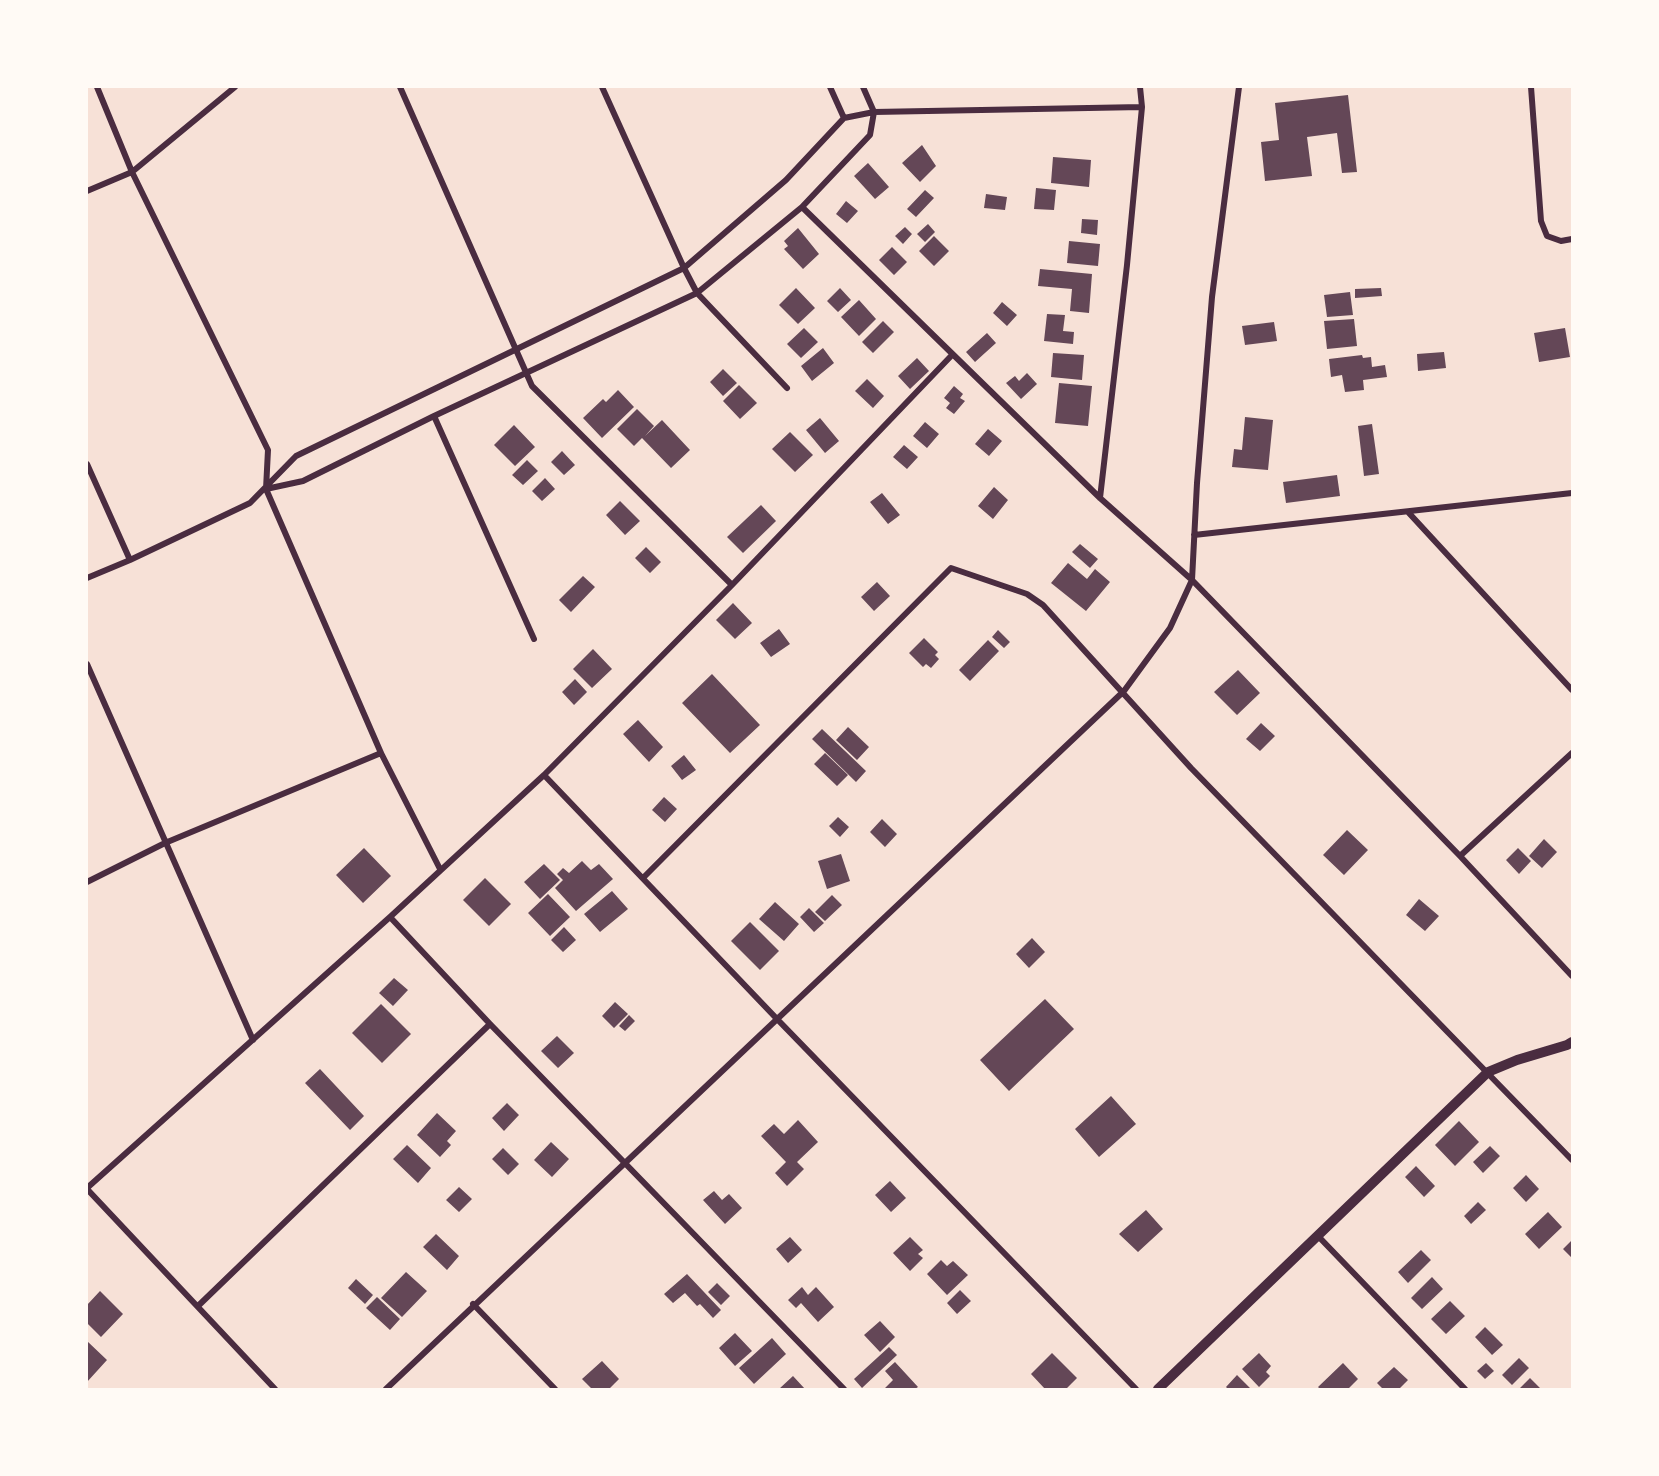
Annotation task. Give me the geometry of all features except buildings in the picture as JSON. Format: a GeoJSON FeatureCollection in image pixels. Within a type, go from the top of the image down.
{"type":"FeatureCollection","features":[{"type":"Feature","properties":{"kind":"street"},"geometry":{"type":"LineString","coordinates":[[97,87],[132,172],[268,450],[266,489],[381,753],[440,869]]}},
{"type":"Feature","properties":{"kind":"street"},"geometry":{"type":"LineString","coordinates":[[87,191],[132,172],[235,87]]}},
{"type":"Feature","properties":{"kind":"street"},"geometry":{"type":"LineString","coordinates":[[400,87],[532,386],[732,585]]}},
{"type":"Feature","properties":{"kind":"street"},"geometry":{"type":"LineString","coordinates":[[602,87],[684,268],[698,293],[787,388]]}},
{"type":"Feature","properties":{"kind":"street"},"geometry":{"type":"LineString","coordinates":[[830,87],[844,118]]}},
{"type":"Feature","properties":{"kind":"street"},"geometry":{"type":"LineString","coordinates":[[266,489],[303,481],[434,416],[698,293],[802,207],[870,135],[874,112],[863,87]]}},
{"type":"Feature","properties":{"kind":"street"},"geometry":{"type":"LineString","coordinates":[[1100,498],[1127,265],[1142,107],[1140,87]]}},
{"type":"Feature","properties":{"kind":"street"},"geometry":{"type":"LineString","coordinates":[[386,1389],[473,1304],[626,1163],[1124,691],[1170,628],[1192,580],[1212,297],[1239,87]]}},
{"type":"Feature","properties":{"kind":"street"},"geometry":{"type":"LineString","coordinates":[[1531,87],[1540,221],[1547,236],[1561,241],[1572,239]]}},
{"type":"Feature","properties":{"kind":"street"},"geometry":{"type":"LineString","coordinates":[[87,578],[250,503],[296,456],[684,268],[786,180],[844,118],[874,112],[1142,107]]}},
{"type":"Feature","properties":{"kind":"street"},"geometry":{"type":"LineString","coordinates":[[802,207],[1100,498],[1192,580],[1460,856],[1572,976]]}},
{"type":"Feature","properties":{"kind":"street"},"geometry":{"type":"LineString","coordinates":[[275,1389],[87,1188],[544,775],[732,585],[952,355]]}},
{"type":"Feature","properties":{"kind":"street"},"geometry":{"type":"LineString","coordinates":[[434,416],[534,639]]}},
{"type":"Feature","properties":{"kind":"street"},"geometry":{"type":"LineString","coordinates":[[87,464],[130,560]]}},
{"type":"Feature","properties":{"kind":"street"},"geometry":{"type":"LineString","coordinates":[[1194,535],[1572,493]]}},
{"type":"Feature","properties":{"kind":"street"},"geometry":{"type":"LineString","coordinates":[[1408,512],[1572,690]]}},
{"type":"Feature","properties":{"kind":"street"},"geometry":{"type":"LineString","coordinates":[[643,878],[951,568],[1027,594],[1043,605],[1124,691],[1191,768],[1572,1160]]}},
{"type":"Feature","properties":{"kind":"street"},"geometry":{"type":"LineString","coordinates":[[87,664],[253,1040]]}},
{"type":"Feature","properties":{"kind":"street"},"geometry":{"type":"LineString","coordinates":[[87,882],[165,843],[381,753]]}},
{"type":"Feature","properties":{"kind":"street"},"geometry":{"type":"LineString","coordinates":[[1460,856],[1572,753]]}},
{"type":"Feature","properties":{"kind":"street"},"geometry":{"type":"LineString","coordinates":[[544,775],[1136,1389]]}},
{"type":"Feature","properties":{"kind":"street"},"geometry":{"type":"LineString","coordinates":[[390,916],[490,1024],[844,1389]]}},
{"type":"Feature","properties":{"kind":"street"},"geometry":{"type":"LineString","coordinates":[[198,1306],[490,1024]]}},
{"type":"Feature","properties":{"kind":"street"},"geometry":{"type":"LineString","coordinates":[[1158,1389],[1488,1072],[1572,1042]]}},
{"type":"Feature","properties":{"kind":"street"},"geometry":{"type":"LineString","coordinates":[[1318,1236],[1465,1389]]}},
{"type":"Feature","properties":{"kind":"street"},"geometry":{"type":"LineString","coordinates":[[473,1304],[555,1389]]}}]}
